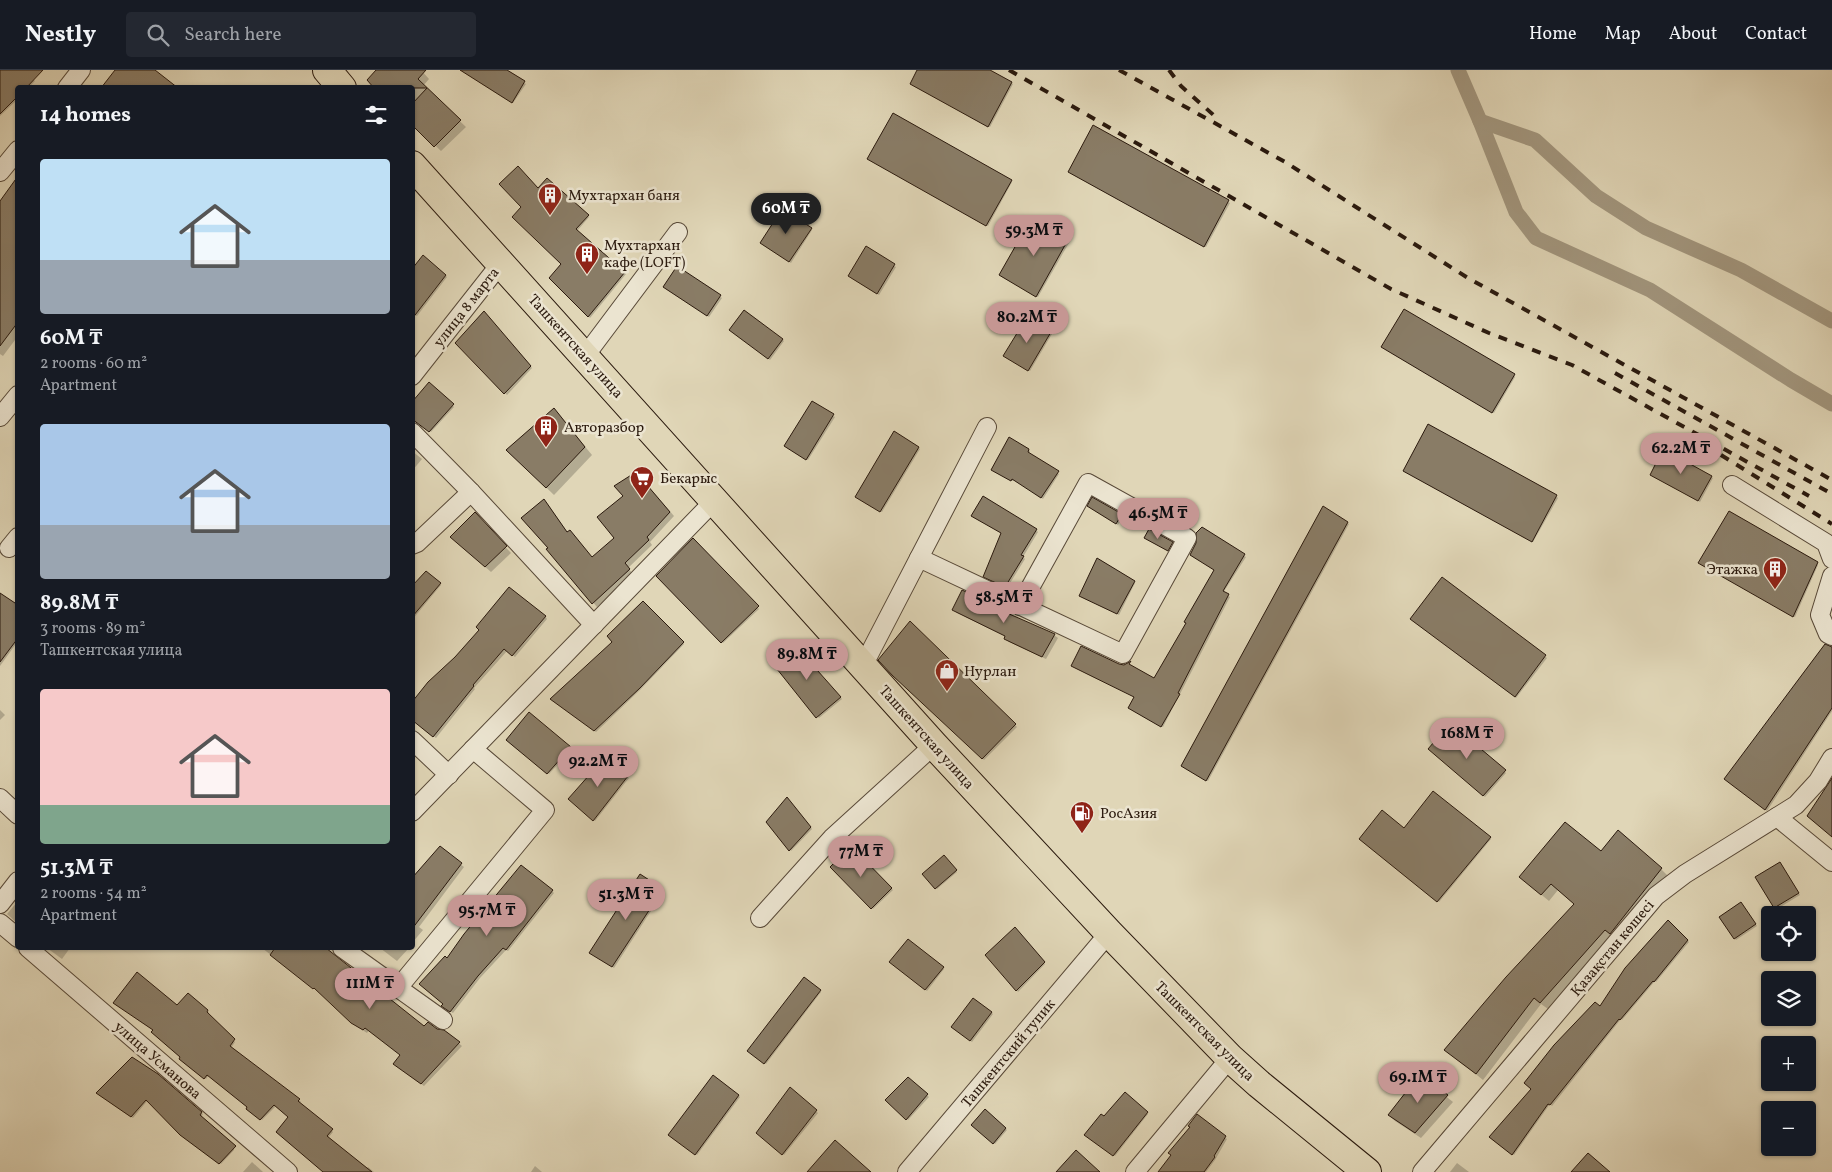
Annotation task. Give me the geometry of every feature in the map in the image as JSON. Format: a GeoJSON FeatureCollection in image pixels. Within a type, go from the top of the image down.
{"type":"FeatureCollection","features":[{"type":"Feature","properties":{"kind":"main road"},"geometry":{"type":"LineString","coordinates":[[327,70],[340,85]]}},
{"type":"Feature","properties":{"kind":"main road","name":"Ташкентская улица"},"geometry":{"type":"LineString","coordinates":[[415,168],[934,745],[1109,933],[1230,1058],[1367,1172]]}},
{"type":"Feature","properties":{"kind":"street"},"geometry":{"type":"LineString","coordinates":[[69,85],[81,70]]}},
{"type":"Feature","properties":{"kind":"street"},"geometry":{"type":"LineString","coordinates":[[0,172],[15,154]]}},
{"type":"Feature","properties":{"kind":"street"},"geometry":{"type":"LineString","coordinates":[[585,356],[678,232]]}},
{"type":"Feature","properties":{"kind":"street","name":"улица 8 марта"},"geometry":{"type":"LineString","coordinates":[[415,372],[501,263]]}},
{"type":"Feature","properties":{"kind":"street"},"geometry":{"type":"LineString","coordinates":[[0,417],[15,399]]}},
{"type":"Feature","properties":{"kind":"street"},"geometry":{"type":"LineString","coordinates":[[863,666],[987,427]]}},
{"type":"Feature","properties":{"kind":"street"},"geometry":{"type":"LineString","coordinates":[[415,435],[471,492],[594,625]]}},
{"type":"Feature","properties":{"kind":"street"},"geometry":{"type":"LineString","coordinates":[[919,558],[1020,606],[1123,654],[1187,538],[1088,483],[1020,606]]}},
{"type":"Feature","properties":{"kind":"street"},"geometry":{"type":"LineString","coordinates":[[1732,485],[1826,543],[1832,559]]}},
{"type":"Feature","properties":{"kind":"street"},"geometry":{"type":"LineString","coordinates":[[415,544],[471,492]]}},
{"type":"Feature","properties":{"kind":"street"},"geometry":{"type":"LineString","coordinates":[[415,809],[714,501]]}},
{"type":"Feature","properties":{"kind":"street"},"geometry":{"type":"LineString","coordinates":[[1832,576],[1820,615],[1828,634],[1832,636]]}},
{"type":"Feature","properties":{"kind":"street"},"geometry":{"type":"LineString","coordinates":[[415,743],[449,774]]}},
{"type":"Feature","properties":{"kind":"street"},"geometry":{"type":"LineString","coordinates":[[760,918],[832,838],[934,745]]}},
{"type":"Feature","properties":{"kind":"street"},"geometry":{"type":"LineString","coordinates":[[398,988],[545,810],[473,750]]}},
{"type":"Feature","properties":{"kind":"street","name":"Қазақстан көшесі"},"geometry":{"type":"LineString","coordinates":[[1422,1172],[1656,896],[1685,874],[1796,805],[1818,781],[1832,758]]}},
{"type":"Feature","properties":{"kind":"street"},"geometry":{"type":"LineString","coordinates":[[0,798],[15,812]]}},
{"type":"Feature","properties":{"kind":"street"},"geometry":{"type":"LineString","coordinates":[[1777,817],[1832,862]]}},
{"type":"Feature","properties":{"kind":"street"},"geometry":{"type":"LineString","coordinates":[[0,904],[15,885]]}},
{"type":"Feature","properties":{"kind":"street"},"geometry":{"type":"LineString","coordinates":[[0,923],[15,936]]}},
{"type":"Feature","properties":{"kind":"street","name":"Ташкентский тупик"},"geometry":{"type":"LineString","coordinates":[[907,1172],[1109,933]]}},
{"type":"Feature","properties":{"kind":"street","name":"улица Усманова"},"geometry":{"type":"LineString","coordinates":[[30,950],[288,1172]]}},
{"type":"Feature","properties":{"kind":"street"},"geometry":{"type":"LineString","coordinates":[[345,950],[442,1020]]}},
{"type":"Feature","properties":{"kind":"street"},"geometry":{"type":"LineString","coordinates":[[1134,1172],[1230,1058]]}},
{"type":"Feature","properties":{"kind":"building"},"geometry":{"type":"Polygon","coordinates":[[[0,70],[43,70],[29,85],[15,85],[15,99],[0,114],[0,70]]]}},
{"type":"Feature","properties":{"kind":"building"},"geometry":{"type":"Polygon","coordinates":[[[115,70],[155,70],[174,85],[103,85],[115,70]]]}},
{"type":"Feature","properties":{"kind":"building"},"geometry":{"type":"Polygon","coordinates":[[[376,70],[426,70],[418,79],[461,120],[434,147],[415,128],[415,101],[427,88],[415,88],[415,85],[371,85],[367,80],[376,70]]]}},
{"type":"Feature","properties":{"kind":"building"},"geometry":{"type":"Polygon","coordinates":[[[460,70],[507,70],[525,81],[512,103],[460,70]]]}},
{"type":"Feature","properties":{"kind":"building"},"geometry":{"type":"Polygon","coordinates":[[[917,70],[990,70],[1012,82],[988,127],[910,84],[917,70]]]}},
{"type":"Feature","properties":{"kind":"building"},"geometry":{"type":"Polygon","coordinates":[[[893,113],[1012,180],[986,226],[867,159],[893,113]]]}},
{"type":"Feature","properties":{"kind":"building"},"geometry":{"type":"Polygon","coordinates":[[[1093,125],[1229,200],[1204,247],[1068,172],[1093,125]]]}},
{"type":"Feature","properties":{"kind":"building"},"geometry":{"type":"Polygon","coordinates":[[[518,166],[538,188],[547,178],[589,215],[576,229],[625,272],[588,317],[549,278],[561,264],[512,217],[521,207],[499,184],[518,166]]]}},
{"type":"Feature","properties":{"kind":"building"},"geometry":{"type":"Polygon","coordinates":[[[15,180],[15,326],[0,346],[0,201],[15,180]]]}},
{"type":"Feature","properties":{"kind":"building"},"geometry":{"type":"Polygon","coordinates":[[[782,209],[812,228],[789,262],[760,243],[782,209]]]}},
{"type":"Feature","properties":{"kind":"building"},"geometry":{"type":"Polygon","coordinates":[[[1032,217],[1069,238],[1036,297],[999,275],[1032,217]]]}},
{"type":"Feature","properties":{"kind":"building"},"geometry":{"type":"Polygon","coordinates":[[[866,246],[895,264],[877,294],[848,276],[866,246]]]}},
{"type":"Feature","properties":{"kind":"building"},"geometry":{"type":"Polygon","coordinates":[[[423,255],[446,275],[415,315],[415,265],[423,255]]]}},
{"type":"Feature","properties":{"kind":"building"},"geometry":{"type":"Polygon","coordinates":[[[677,266],[721,295],[707,316],[663,287],[677,266]]]}},
{"type":"Feature","properties":{"kind":"building"},"geometry":{"type":"Polygon","coordinates":[[[1404,309],[1515,374],[1492,413],[1381,347],[1404,309]]]}},
{"type":"Feature","properties":{"kind":"building"},"geometry":{"type":"Polygon","coordinates":[[[744,310],[783,339],[768,359],[729,330],[744,310]]]}},
{"type":"Feature","properties":{"kind":"building"},"geometry":{"type":"Polygon","coordinates":[[[484,311],[531,366],[504,394],[455,343],[484,311]]]}},
{"type":"Feature","properties":{"kind":"building"},"geometry":{"type":"Polygon","coordinates":[[[1027,317],[1051,332],[1028,371],[1003,356],[1027,317]]]}},
{"type":"Feature","properties":{"kind":"building"},"geometry":{"type":"Polygon","coordinates":[[[429,382],[454,404],[429,432],[415,421],[415,398],[429,382]]]}},
{"type":"Feature","properties":{"kind":"building"},"geometry":{"type":"Polygon","coordinates":[[[812,401],[834,414],[806,460],[784,446],[812,401]]]}},
{"type":"Feature","properties":{"kind":"building","name":"Авторазбор"},"geometry":{"type":"Polygon","coordinates":[[[554,408],[585,447],[546,488],[506,450],[554,408]]]}},
{"type":"Feature","properties":{"kind":"building"},"geometry":{"type":"Polygon","coordinates":[[[1428,424],[1557,495],[1532,542],[1403,471],[1428,424]]]}},
{"type":"Feature","properties":{"kind":"building"},"geometry":{"type":"Polygon","coordinates":[[[894,431],[919,447],[880,512],[855,497],[894,431]]]}},
{"type":"Feature","properties":{"kind":"building"},"geometry":{"type":"Polygon","coordinates":[[[1009,437],[1029,449],[1028,452],[1059,471],[1041,498],[1012,479],[1011,481],[991,470],[1009,437]]]}},
{"type":"Feature","properties":{"kind":"building"},"geometry":{"type":"Polygon","coordinates":[[[1663,449],[1712,476],[1698,501],[1650,475],[1663,449]]]}},
{"type":"Feature","properties":{"kind":"building"},"geometry":{"type":"Polygon","coordinates":[[[636,472],[670,512],[647,537],[649,540],[625,563],[630,569],[592,604],[546,549],[548,548],[521,518],[544,499],[567,532],[570,530],[592,557],[614,538],[597,517],[623,496],[614,486],[636,472]]]}},
{"type":"Feature","properties":{"kind":"building"},"geometry":{"type":"Polygon","coordinates":[[[983,496],[1037,529],[1021,555],[1024,556],[1005,587],[983,577],[1001,533],[971,516],[983,496]]]}},
{"type":"Feature","properties":{"kind":"building"},"geometry":{"type":"Polygon","coordinates":[[[1092,497],[1122,514],[1116,524],[1087,506],[1092,497]]]}},
{"type":"Feature","properties":{"kind":"building"},"geometry":{"type":"Polygon","coordinates":[[[1323,506],[1348,522],[1206,781],[1181,766],[1323,506]]]}},
{"type":"Feature","properties":{"kind":"building","name":"Этажка"},"geometry":{"type":"Polygon","coordinates":[[[1729,511],[1818,562],[1793,617],[1698,563],[1729,511]]]}},
{"type":"Feature","properties":{"kind":"building"},"geometry":{"type":"Polygon","coordinates":[[[475,512],[507,546],[485,567],[450,537],[475,512]]]}},
{"type":"Feature","properties":{"kind":"building"},"geometry":{"type":"Polygon","coordinates":[[[1202,527],[1245,554],[1223,591],[1229,594],[1178,693],[1180,694],[1161,727],[1128,708],[1134,697],[1071,666],[1081,646],[1119,664],[1124,665],[1131,661],[1129,664],[1154,678],[1214,570],[1190,555],[1196,543],[1196,533],[1202,527]]]}},
{"type":"Feature","properties":{"kind":"building"},"geometry":{"type":"Polygon","coordinates":[[[1149,529],[1173,542],[1168,551],[1144,538],[1149,529]]]}},
{"type":"Feature","properties":{"kind":"building"},"geometry":{"type":"Polygon","coordinates":[[[693,538],[759,606],[721,643],[656,576],[693,538]]]}},
{"type":"Feature","properties":{"kind":"building"},"geometry":{"type":"Polygon","coordinates":[[[1097,558],[1135,581],[1117,614],[1079,596],[1097,558]]]}},
{"type":"Feature","properties":{"kind":"building"},"geometry":{"type":"Polygon","coordinates":[[[426,571],[441,583],[415,613],[415,583],[426,571]]]}},
{"type":"Feature","properties":{"kind":"building"},"geometry":{"type":"Polygon","coordinates":[[[1442,577],[1546,655],[1515,697],[1410,619],[1442,577]]]}},
{"type":"Feature","properties":{"kind":"building"},"geometry":{"type":"Polygon","coordinates":[[[509,587],[546,616],[512,656],[504,649],[473,685],[433,737],[415,722],[415,698],[428,682],[455,657],[479,630],[476,627],[509,587]]]}},
{"type":"Feature","properties":{"kind":"building"},"geometry":{"type":"Polygon","coordinates":[[[962,590],[1007,613],[1055,634],[1042,657],[1004,639],[1005,636],[952,610],[962,590]]]}},
{"type":"Feature","properties":{"kind":"building"},"geometry":{"type":"Polygon","coordinates":[[[0,593],[15,603],[15,642],[0,662],[0,593]]]}},
{"type":"Feature","properties":{"kind":"building"},"geometry":{"type":"Polygon","coordinates":[[[643,601],[684,642],[640,688],[594,731],[550,699],[612,642],[607,636],[643,601]]]}},
{"type":"Feature","properties":{"kind":"building","name":"Нурлан"},"geometry":{"type":"Polygon","coordinates":[[[910,621],[1016,724],[982,759],[878,660],[910,621]]]}},
{"type":"Feature","properties":{"kind":"building"},"geometry":{"type":"Polygon","coordinates":[[[794,644],[841,697],[816,718],[773,664],[794,644]]]}},
{"type":"Feature","properties":{"kind":"building"},"geometry":{"type":"Polygon","coordinates":[[[1825,644],[1832,647],[1832,708],[1765,810],[1724,779],[1825,644]]]}},
{"type":"Feature","properties":{"kind":"building"},"geometry":{"type":"Polygon","coordinates":[[[529,712],[571,747],[547,774],[506,740],[529,712]]]}},
{"type":"Feature","properties":{"kind":"building"},"geometry":{"type":"Polygon","coordinates":[[[1450,723],[1506,770],[1483,796],[1428,749],[1450,723]]]}},
{"type":"Feature","properties":{"kind":"building"},"geometry":{"type":"Polygon","coordinates":[[[606,756],[628,776],[593,821],[568,799],[606,756]]]}},
{"type":"Feature","properties":{"kind":"building"},"geometry":{"type":"Polygon","coordinates":[[[1832,778],[1832,837],[1807,816],[1832,778]]]}},
{"type":"Feature","properties":{"kind":"building"},"geometry":{"type":"Polygon","coordinates":[[[1433,791],[1491,837],[1437,902],[1359,839],[1382,810],[1404,828],[1433,791]]]}},
{"type":"Feature","properties":{"kind":"building"},"geometry":{"type":"Polygon","coordinates":[[[787,797],[811,827],[789,851],[766,822],[787,797]]]}},
{"type":"Feature","properties":{"kind":"building"},"geometry":{"type":"Polygon","coordinates":[[[1565,822],[1601,851],[1618,830],[1662,868],[1610,934],[1605,930],[1540,1003],[1534,998],[1476,1074],[1444,1050],[1506,977],[1574,904],[1551,884],[1541,895],[1519,877],[1565,822]]]}},
{"type":"Feature","properties":{"kind":"building"},"geometry":{"type":"Polygon","coordinates":[[[440,846],[462,863],[415,925],[415,875],[440,846]]]}},
{"type":"Feature","properties":{"kind":"building"},"geometry":{"type":"Polygon","coordinates":[[[851,846],[892,888],[871,909],[830,867],[851,846]]]}},
{"type":"Feature","properties":{"kind":"building"},"geometry":{"type":"Polygon","coordinates":[[[944,855],[957,870],[935,889],[922,874],[944,855]]]}},
{"type":"Feature","properties":{"kind":"building"},"geometry":{"type":"Polygon","coordinates":[[[1780,862],[1799,893],[1777,906],[1773,906],[1755,877],[1780,862]]]}},
{"type":"Feature","properties":{"kind":"building"},"geometry":{"type":"Polygon","coordinates":[[[521,865],[553,890],[506,950],[503,948],[450,1012],[441,1006],[443,1004],[419,984],[445,956],[447,958],[464,934],[521,865]]]}},
{"type":"Feature","properties":{"kind":"building"},"geometry":{"type":"Polygon","coordinates":[[[640,874],[663,889],[612,967],[589,953],[640,874]]]}},
{"type":"Feature","properties":{"kind":"building"},"geometry":{"type":"Polygon","coordinates":[[[1741,902],[1756,924],[1734,939],[1719,917],[1741,902]]]}},
{"type":"Feature","properties":{"kind":"building"},"geometry":{"type":"Polygon","coordinates":[[[1668,920],[1688,940],[1654,982],[1619,1019],[1550,1105],[1548,1104],[1512,1155],[1489,1137],[1531,1089],[1524,1083],[1554,1045],[1595,1002],[1600,1006],[1625,968],[1668,920]]]}},
{"type":"Feature","properties":{"kind":"building"},"geometry":{"type":"Polygon","coordinates":[[[1015,927],[1045,962],[1016,991],[985,955],[1015,927]]]}},
{"type":"Feature","properties":{"kind":"building"},"geometry":{"type":"Polygon","coordinates":[[[908,939],[944,967],[925,990],[889,962],[908,939]]]}},
{"type":"Feature","properties":{"kind":"building"},"geometry":{"type":"Polygon","coordinates":[[[274,950],[329,950],[424,1026],[428,1022],[437,1029],[444,1030],[460,1042],[421,1084],[393,1064],[400,1055],[365,1028],[363,1030],[351,1023],[314,988],[270,955],[274,950]]]}},
{"type":"Feature","properties":{"kind":"building"},"geometry":{"type":"Polygon","coordinates":[[[137,972],[177,1005],[188,993],[208,1010],[207,1012],[235,1039],[230,1046],[300,1099],[298,1101],[333,1129],[327,1136],[372,1172],[323,1172],[276,1132],[288,1117],[274,1105],[260,1120],[207,1075],[204,1079],[179,1059],[180,1057],[151,1032],[153,1030],[113,1003],[137,972]]]}},
{"type":"Feature","properties":{"kind":"building"},"geometry":{"type":"Polygon","coordinates":[[[804,977],[821,990],[764,1064],[747,1051],[804,977]]]}},
{"type":"Feature","properties":{"kind":"building"},"geometry":{"type":"Polygon","coordinates":[[[973,998],[992,1012],[970,1041],[951,1027],[973,998]]]}},
{"type":"Feature","properties":{"kind":"building"},"geometry":{"type":"Polygon","coordinates":[[[132,1057],[158,1074],[202,1112],[200,1115],[236,1146],[219,1164],[180,1135],[146,1100],[131,1117],[96,1093],[132,1057]]]}},
{"type":"Feature","properties":{"kind":"building"},"geometry":{"type":"Polygon","coordinates":[[[1420,1074],[1448,1095],[1415,1133],[1388,1115],[1420,1074]]]}},
{"type":"Feature","properties":{"kind":"building"},"geometry":{"type":"Polygon","coordinates":[[[713,1075],[739,1095],[695,1155],[668,1135],[713,1075]]]}},
{"type":"Feature","properties":{"kind":"building"},"geometry":{"type":"Polygon","coordinates":[[[908,1077],[928,1094],[906,1120],[885,1100],[908,1077]]]}},
{"type":"Feature","properties":{"kind":"building"},"geometry":{"type":"Polygon","coordinates":[[[790,1087],[817,1110],[782,1155],[756,1133],[790,1087]]]}},
{"type":"Feature","properties":{"kind":"building"},"geometry":{"type":"Polygon","coordinates":[[[1125,1092],[1148,1112],[1113,1156],[1084,1135],[1101,1114],[1104,1116],[1125,1092]]]}},
{"type":"Feature","properties":{"kind":"building"},"geometry":{"type":"Polygon","coordinates":[[[985,1109],[1006,1128],[993,1144],[971,1125],[985,1109]]]}},
{"type":"Feature","properties":{"kind":"building"},"geometry":{"type":"Polygon","coordinates":[[[1197,1114],[1226,1136],[1215,1157],[1204,1172],[1158,1172],[1171,1155],[1168,1153],[1190,1127],[1188,1126],[1197,1114]]]}},
{"type":"Feature","properties":{"kind":"building"},"geometry":{"type":"Polygon","coordinates":[[[835,1140],[871,1172],[807,1172],[835,1140]]]}},
{"type":"Feature","properties":{"kind":"building"},"geometry":{"type":"Polygon","coordinates":[[[1076,1150],[1100,1172],[1056,1172],[1076,1150]]]}},
{"type":"Feature","properties":{"kind":"building"},"geometry":{"type":"Polygon","coordinates":[[[1588,1153],[1610,1172],[1571,1172],[1588,1153]]]}},
{"type":"Feature","properties":{"kind":"waterway"},"geometry":{"type":"LineString","coordinates":[[1458,70],[1516,212],[1536,238],[1650,290],[1832,404]]}},
{"type":"Feature","properties":{"kind":"waterway"},"geometry":{"type":"LineString","coordinates":[[1480,121],[1535,140],[1596,196],[1646,228],[1741,270],[1832,321]]}},
{"type":"Feature","properties":{"kind":"railway"},"geometry":{"type":"LineString","coordinates":[[1009,70],[1391,289],[1489,333],[1572,365],[1809,496]]}},
{"type":"Feature","properties":{"kind":"railway"},"geometry":{"type":"LineString","coordinates":[[1119,70],[1285,162],[1468,278],[1832,480]]}},
{"type":"Feature","properties":{"kind":"railway"},"geometry":{"type":"LineString","coordinates":[[1169,70],[1181,86],[1218,119]]}},
{"type":"Feature","properties":{"kind":"railway"},"geometry":{"type":"LineString","coordinates":[[1615,373],[1832,494]]}},
{"type":"Feature","properties":{"kind":"railway"},"geometry":{"type":"LineString","coordinates":[[1721,455],[1832,524]]}},
{"type":"Feature","properties":{"kind":"place","name":"Мухтархан баня"},"geometry":{"type":"Point","coordinates":[550,216]}},
{"type":"Feature","properties":{"kind":"place","name":"Мухтархан кафе (LOFT)"},"geometry":{"type":"Point","coordinates":[587,275]}},
{"type":"Feature","properties":{"kind":"place","name":"Авторазбор"},"geometry":{"type":"Point","coordinates":[546,448]}},
{"type":"Feature","properties":{"kind":"place","name":"Бекарыс"},"geometry":{"type":"Point","coordinates":[642,499]}},
{"type":"Feature","properties":{"kind":"place","name":"Этажка"},"geometry":{"type":"Point","coordinates":[1775,590]}},
{"type":"Feature","properties":{"kind":"place","name":"Нурлан"},"geometry":{"type":"Point","coordinates":[947,692]}},
{"type":"Feature","properties":{"kind":"place","name":"РосАзия"},"geometry":{"type":"Point","coordinates":[1082,834]}}]}
